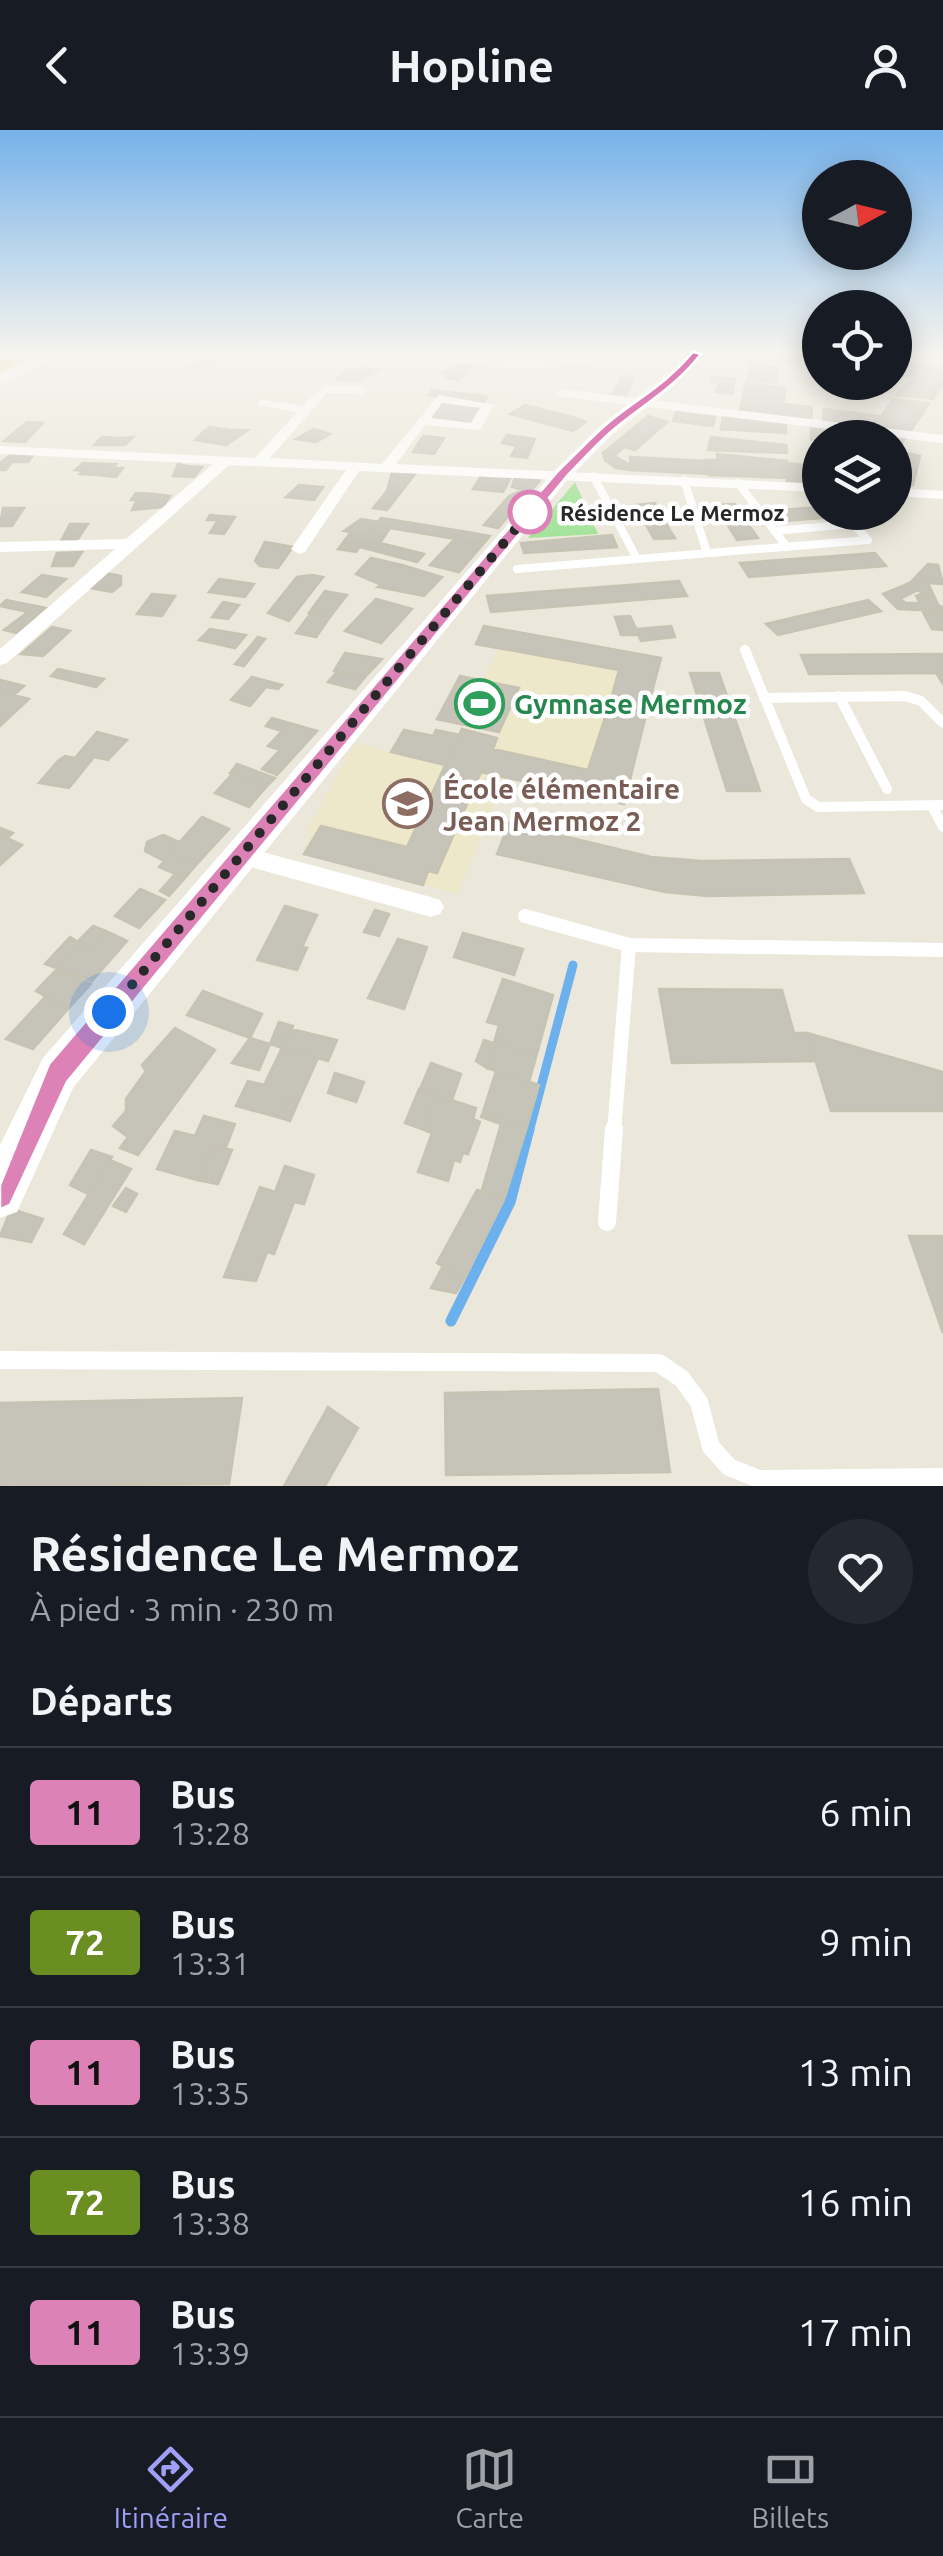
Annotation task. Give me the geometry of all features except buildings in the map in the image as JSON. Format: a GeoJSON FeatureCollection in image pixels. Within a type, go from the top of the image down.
{"type":"FeatureCollection","features":[{"type":"Feature","properties":{"kind":"main road"},"geometry":{"type":"LineString","coordinates":[[0,1195],[58,1073],[240,854],[614,424],[624,417]]}},
{"type":"Feature","properties":{"kind":"street"},"geometry":{"type":"LineString","coordinates":[[259,462],[299,417]]}},
{"type":"Feature","properties":{"kind":"street"},"geometry":{"type":"LineString","coordinates":[[386,468],[425,417]]}},
{"type":"Feature","properties":{"kind":"street"},"geometry":{"type":"LineString","coordinates":[[422,421],[475,428],[481,417]]}},
{"type":"Feature","properties":{"kind":"street"},"geometry":{"type":"LineString","coordinates":[[762,417],[943,439]]}},
{"type":"Feature","properties":{"kind":"street"},"geometry":{"type":"LineString","coordinates":[[0,450],[386,468],[580,467],[618,476],[802,487]]}},
{"type":"Feature","properties":{"kind":"street"},"geometry":{"type":"LineString","coordinates":[[0,659],[226,460]]}},
{"type":"Feature","properties":{"kind":"street"},"geometry":{"type":"LineString","coordinates":[[580,467],[595,463],[618,476]]}},
{"type":"Feature","properties":{"kind":"street"},"geometry":{"type":"LineString","coordinates":[[299,548],[356,467]]}},
{"type":"Feature","properties":{"kind":"street"},"geometry":{"type":"LineString","coordinates":[[912,493],[943,495]]}},
{"type":"Feature","properties":{"kind":"street"},"geometry":{"type":"LineString","coordinates":[[0,547],[130,544]]}},
{"type":"Feature","properties":{"kind":"street"},"geometry":{"type":"LineString","coordinates":[[240,854],[431,907]]}},
{"type":"Feature","properties":{"kind":"lane"},"geometry":{"type":"LineString","coordinates":[[580,467],[637,559]]}},
{"type":"Feature","properties":{"kind":"lane"},"geometry":{"type":"LineString","coordinates":[[684,480],[707,554]]}},
{"type":"Feature","properties":{"kind":"lane"},"geometry":{"type":"LineString","coordinates":[[738,483],[787,547]]}},
{"type":"Feature","properties":{"kind":"lane"},"geometry":{"type":"LineString","coordinates":[[518,569],[868,540],[853,524],[774,530]]}},
{"type":"Feature","properties":{"kind":"lane"},"geometry":{"type":"LineString","coordinates":[[745,650],[806,799],[818,807],[938,805],[943,827]]}},
{"type":"Feature","properties":{"kind":"lane"},"geometry":{"type":"LineString","coordinates":[[838,696],[887,789]]}},
{"type":"Feature","properties":{"kind":"lane"},"geometry":{"type":"LineString","coordinates":[[764,698],[905,696],[920,701],[943,723]]}},
{"type":"Feature","properties":{"kind":"lane"},"geometry":{"type":"LineString","coordinates":[[525,916],[630,945],[943,950]]}},
{"type":"Feature","properties":{"kind":"lane"},"geometry":{"type":"LineString","coordinates":[[607,1222],[630,945]]}},
{"type":"Feature","properties":{"kind":"lane"},"geometry":{"type":"LineString","coordinates":[[0,1360],[658,1362],[682,1379],[699,1402],[710,1447],[728,1467],[758,1478],[943,1477]]}},
{"type":"Feature","properties":{"kind":"shaded area"},"geometry":{"type":"Polygon","coordinates":[[[484,626],[661,658],[624,804],[506,778],[458,894],[304,854],[310,824],[355,743],[391,752],[404,730],[433,736],[436,730],[458,735],[462,729],[498,737],[519,689],[483,681],[498,649],[476,644],[484,626]]]}},
{"type":"Feature","properties":{"kind":"green space"},"geometry":{"type":"Polygon","coordinates":[[[575,482],[598,534],[528,538],[575,482]]]}},
{"type":"Feature","properties":{"kind":"waterway"},"geometry":{"type":"LineString","coordinates":[[529,1132],[573,965]]}},
{"type":"Feature","properties":{"kind":"waterway"},"geometry":{"type":"LineString","coordinates":[[451,1321],[510,1202],[529,1129]]}},
{"type":"Feature","properties":{"kind":"bus line","name":"11"},"geometry":{"type":"LineString","coordinates":[[0,1195],[58,1073],[562,474],[624,417]]}},
{"type":"Feature","properties":{"kind":"place","name":"Résidence Le Mermoz"},"geometry":{"type":"Point","coordinates":[530,512]}},
{"type":"Feature","properties":{"kind":"place","name":"Gymnase Mermoz"},"geometry":{"type":"Point","coordinates":[479,703]}},
{"type":"Feature","properties":{"kind":"place","name":"École élémentaire Jean Mermoz 2"},"geometry":{"type":"Point","coordinates":[408,804]}},
{"type":"Feature","properties":{"kind":"route"},"geometry":{"type":"LineString","coordinates":[[109,1012],[530,512]]}}]}
